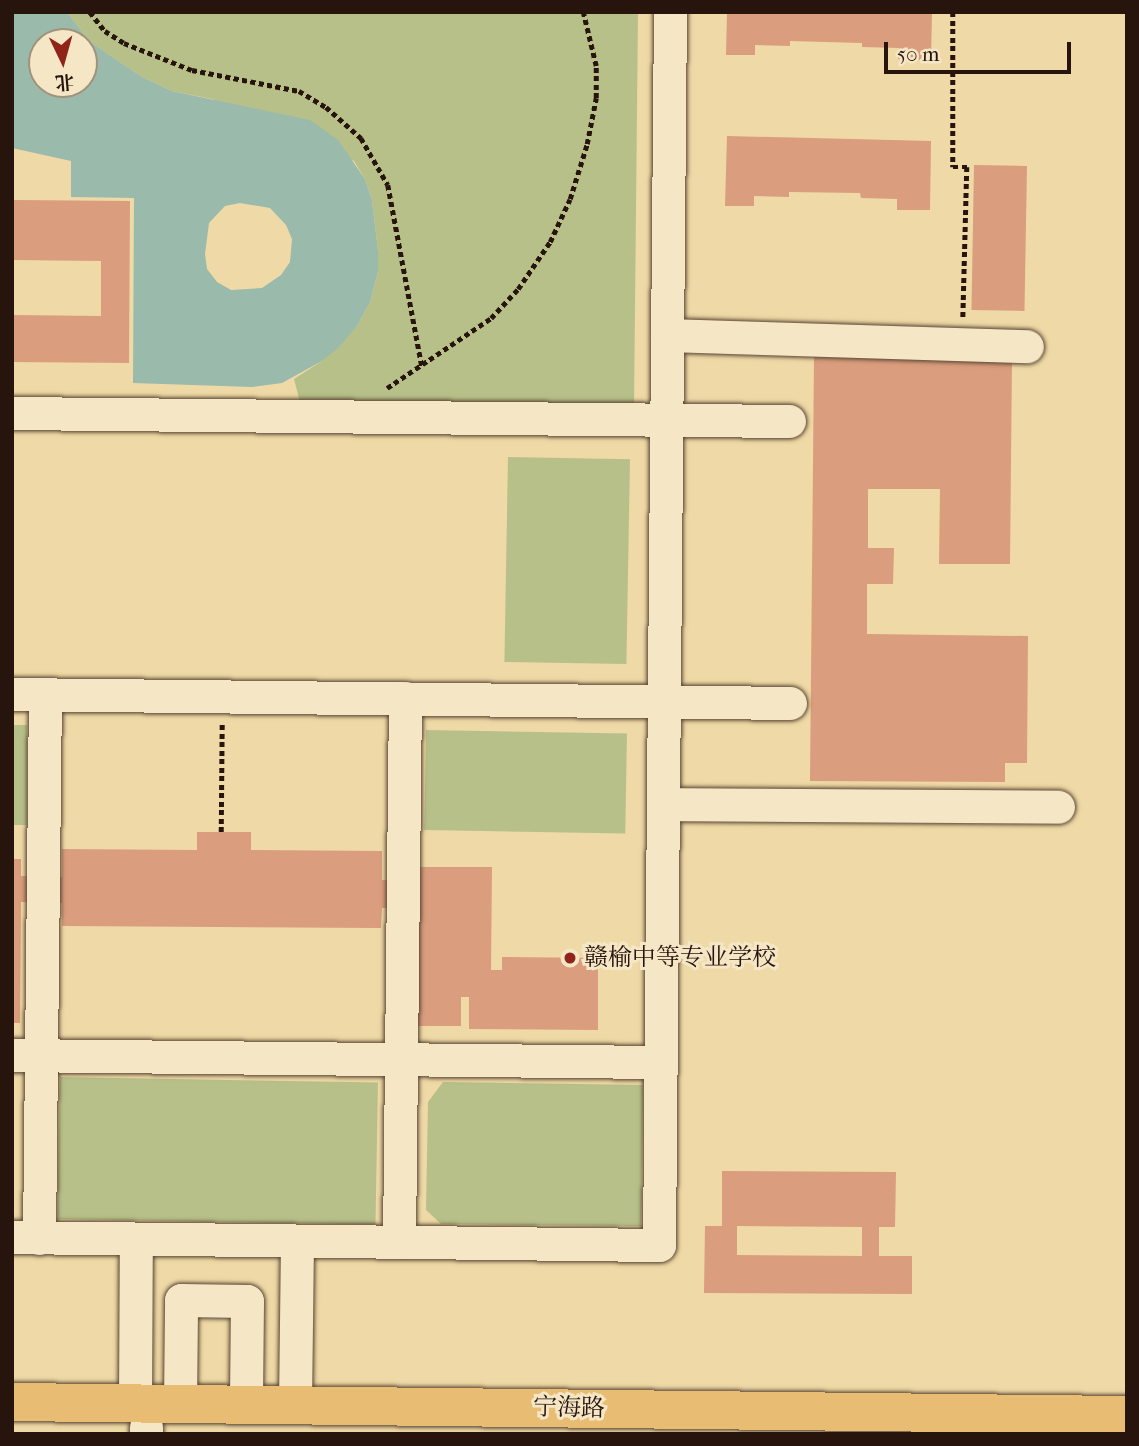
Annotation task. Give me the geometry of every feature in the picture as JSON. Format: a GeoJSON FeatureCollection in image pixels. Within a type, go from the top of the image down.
{"type":"FeatureCollection","features":[{"type":"Feature","properties":{"kind":"main road","name":"宁海路"},"geometry":{"type":"LineString","coordinates":[[12,1402],[142,1421],[180,1404],[1127,1415]]}},
{"type":"Feature","properties":{"kind":"main road","name":"宁海路"},"geometry":{"type":"LineString","coordinates":[[12,1426],[142,1421],[713,1434]]}},
{"type":"Feature","properties":{"kind":"lane"},"geometry":{"type":"LineString","coordinates":[[45,694],[27,1055],[26,1237],[659,1245],[670,12]]}},
{"type":"Feature","properties":{"kind":"lane"},"geometry":{"type":"LineString","coordinates":[[667,335],[1027,346]]}},
{"type":"Feature","properties":{"kind":"lane"},"geometry":{"type":"LineString","coordinates":[[12,413],[789,421]]}},
{"type":"Feature","properties":{"kind":"lane"},"geometry":{"type":"LineString","coordinates":[[12,694],[790,702]]}},
{"type":"Feature","properties":{"kind":"lane"},"geometry":{"type":"LineString","coordinates":[[399,1242],[405,698]]}},
{"type":"Feature","properties":{"kind":"lane"},"geometry":{"type":"LineString","coordinates":[[663,804],[1058,807]]}},
{"type":"Feature","properties":{"kind":"lane"},"geometry":{"type":"LineString","coordinates":[[27,1055],[660,1062]]}},
{"type":"Feature","properties":{"kind":"lane"},"geometry":{"type":"LineString","coordinates":[[136,1239],[142,1421]]}},
{"type":"Feature","properties":{"kind":"lane"},"geometry":{"type":"LineString","coordinates":[[295,1405],[297,1241]]}},
{"type":"Feature","properties":{"kind":"lane"},"geometry":{"type":"LineString","coordinates":[[180,1404],[181,1300],[195,1300],[247,1301],[246,1404]]}},
{"type":"Feature","properties":{"kind":"path"},"geometry":{"type":"LineString","coordinates":[[90,12],[105,31],[124,43],[192,70],[299,91],[326,107],[360,138],[388,185],[422,367]]}},
{"type":"Feature","properties":{"kind":"path"},"geometry":{"type":"LineString","coordinates":[[386,389],[483,324],[518,289],[550,242],[570,199],[587,144],[596,98],[596,66],[583,12]]}},
{"type":"Feature","properties":{"kind":"path"},"geometry":{"type":"LineString","coordinates":[[953,12],[953,167],[967,167],[962,344]]}},
{"type":"Feature","properties":{"kind":"path"},"geometry":{"type":"LineString","coordinates":[[221,832],[223,696]]}},
{"type":"Feature","properties":{"kind":"green space"},"geometry":{"type":"Polygon","coordinates":[[[67,12],[638,12],[634,408],[301,406],[294,379],[322,361],[357,326],[370,302],[378,272],[378,251],[372,200],[365,179],[354,161],[212,99],[172,91],[142,77],[98,47],[98,28],[79,28],[67,12]]]}},
{"type":"Feature","properties":{"kind":"green space"},"geometry":{"type":"Polygon","coordinates":[[[508,457],[630,459],[626,664],[504,662],[508,457]]]}},
{"type":"Feature","properties":{"kind":"green space"},"geometry":{"type":"Polygon","coordinates":[[[12,725],[27,725],[27,825],[12,825],[12,725]]]}},
{"type":"Feature","properties":{"kind":"green space"},"geometry":{"type":"Polygon","coordinates":[[[426,730],[627,734],[625,833],[424,830],[426,730]]]}},
{"type":"Feature","properties":{"kind":"green space"},"geometry":{"type":"Polygon","coordinates":[[[60,1077],[378,1083],[375,1225],[58,1219],[60,1077]]]}},
{"type":"Feature","properties":{"kind":"green space"},"geometry":{"type":"Polygon","coordinates":[[[443,1082],[643,1085],[641,1226],[441,1224],[426,1210],[428,1102],[443,1082]]]}},
{"type":"Feature","properties":{"kind":"shaded area"},"geometry":{"type":"Polygon","coordinates":[[[12,12],[67,12],[79,28],[28,28],[28,98],[98,98],[98,47],[142,77],[172,91],[310,120],[338,140],[365,179],[372,200],[378,272],[370,302],[357,326],[339,347],[322,361],[282,383],[252,387],[133,383],[134,198],[71,197],[71,161],[12,148],[12,12]],[[240,203],[225,206],[209,223],[205,254],[207,269],[217,282],[231,290],[262,288],[281,275],[290,262],[292,239],[286,225],[270,208],[240,203]]]}},
{"type":"Feature","properties":{"kind":"building"},"geometry":{"type":"Polygon","coordinates":[[[727,12],[932,12],[931,60],[898,59],[899,48],[862,47],[862,43],[790,41],[790,46],[755,45],[755,55],[726,55],[727,12]]]}},
{"type":"Feature","properties":{"kind":"building"},"geometry":{"type":"Polygon","coordinates":[[[727,136],[931,141],[930,210],[897,210],[897,199],[861,198],[860,193],[789,192],[789,197],[754,196],[754,206],[725,206],[727,136]]]}},
{"type":"Feature","properties":{"kind":"building"},"geometry":{"type":"Polygon","coordinates":[[[974,165],[1027,166],[1024,311],[971,310],[974,165]]]}},
{"type":"Feature","properties":{"kind":"building"},"geometry":{"type":"Polygon","coordinates":[[[12,200],[130,201],[129,363],[12,362],[12,315],[101,316],[101,261],[12,260],[12,200]]]}},
{"type":"Feature","properties":{"kind":"building"},"geometry":{"type":"Polygon","coordinates":[[[814,357],[1012,359],[1010,564],[939,564],[940,489],[868,489],[868,548],[894,548],[893,584],[867,584],[867,634],[1028,636],[1027,763],[1005,763],[1005,782],[810,781],[814,357]]]}},
{"type":"Feature","properties":{"kind":"building"},"geometry":{"type":"Polygon","coordinates":[[[197,832],[251,832],[251,850],[382,851],[382,880],[414,881],[415,867],[492,867],[491,970],[502,970],[502,957],[598,958],[598,1030],[469,1029],[469,997],[461,997],[461,1026],[413,1026],[414,909],[382,908],[381,928],[62,926],[62,903],[21,902],[20,1023],[12,1023],[12,859],[21,859],[21,876],[62,877],[62,849],[197,850],[197,832]]]}},
{"type":"Feature","properties":{"kind":"building"},"geometry":{"type":"Polygon","coordinates":[[[722,1171],[896,1172],[895,1227],[879,1227],[879,1256],[912,1256],[912,1294],[704,1293],[705,1226],[722,1226],[722,1171]],[[737,1226],[737,1255],[862,1256],[862,1227],[737,1226]]]}},
{"type":"Feature","properties":{"kind":"place","name":"赣榆中等专业学校"},"geometry":{"type":"Point","coordinates":[570,958]}}]}
